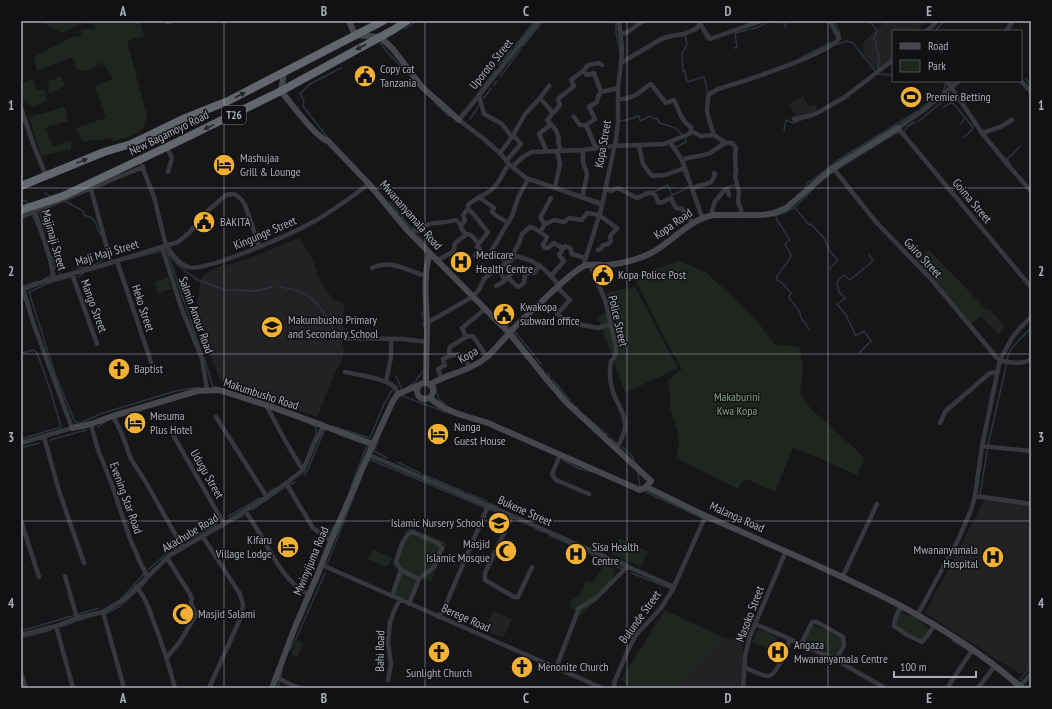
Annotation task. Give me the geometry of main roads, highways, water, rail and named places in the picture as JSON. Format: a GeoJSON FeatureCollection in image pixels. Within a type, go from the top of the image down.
{"type":"FeatureCollection","features":[{"type":"Feature","properties":{"kind":"highway","name":"New Bagamoyo Road"},"geometry":{"type":"LineString","coordinates":[[21,186],[104,152],[131,144],[170,125],[228,101],[383,21]]}},
{"type":"Feature","properties":{"kind":"highway","name":"New Bagamoyo Road"},"geometry":{"type":"LineString","coordinates":[[21,210],[34,209],[141,164],[280,91],[407,21]]}},
{"type":"Feature","properties":{"kind":"waterway"},"geometry":{"type":"LineString","coordinates":[[405,29],[417,21]]}},
{"type":"Feature","properties":{"kind":"waterway"},"geometry":{"type":"LineString","coordinates":[[514,47],[535,21]]}},
{"type":"Feature","properties":{"kind":"waterway"},"geometry":{"type":"LineString","coordinates":[[523,46],[543,21]]}},
{"type":"Feature","properties":{"kind":"waterway"},"geometry":{"type":"LineString","coordinates":[[616,21],[616,33],[620,51]]}},
{"type":"Feature","properties":{"kind":"waterway"},"geometry":{"type":"LineString","coordinates":[[734,48],[737,47],[735,33],[756,28],[770,21]]}},
{"type":"Feature","properties":{"kind":"waterway"},"geometry":{"type":"LineString","coordinates":[[783,21],[786,27]]}},
{"type":"Feature","properties":{"kind":"waterway"},"geometry":{"type":"LineString","coordinates":[[834,21],[839,30],[840,36]]}},
{"type":"Feature","properties":{"kind":"waterway"},"geometry":{"type":"LineString","coordinates":[[870,21],[877,31],[874,39],[877,43],[876,48],[879,55],[878,69]]}},
{"type":"Feature","properties":{"kind":"waterway"},"geometry":{"type":"LineString","coordinates":[[936,30],[944,21]]}},
{"type":"Feature","properties":{"kind":"waterway"},"geometry":{"type":"LineString","coordinates":[[704,33],[706,39]]}},
{"type":"Feature","properties":{"kind":"waterway"},"geometry":{"type":"LineString","coordinates":[[685,35],[687,44],[682,52],[683,72],[685,71],[687,82],[704,77],[708,94]]}},
{"type":"Feature","properties":{"kind":"waterway"},"geometry":{"type":"LineString","coordinates":[[835,45],[846,41],[853,43],[876,72]]}},
{"type":"Feature","properties":{"kind":"waterway"},"geometry":{"type":"LineString","coordinates":[[802,57],[833,42]]}},
{"type":"Feature","properties":{"kind":"waterway"},"geometry":{"type":"LineString","coordinates":[[380,43],[406,71]]}},
{"type":"Feature","properties":{"kind":"waterway"},"geometry":{"type":"LineString","coordinates":[[499,65],[512,49]]}},
{"type":"Feature","properties":{"kind":"waterway"},"geometry":{"type":"LineString","coordinates":[[500,77],[521,49]]}},
{"type":"Feature","properties":{"kind":"waterway"},"geometry":{"type":"LineString","coordinates":[[328,138],[303,106],[304,100],[300,94],[310,84],[341,68]]}},
{"type":"Feature","properties":{"kind":"waterway"},"geometry":{"type":"LineString","coordinates":[[480,90],[496,70]]}},
{"type":"Feature","properties":{"kind":"waterway"},"geometry":{"type":"LineString","coordinates":[[878,74],[892,75]]}},
{"type":"Feature","properties":{"kind":"waterway"},"geometry":{"type":"LineString","coordinates":[[1026,79],[1031,85]]}},
{"type":"Feature","properties":{"kind":"waterway"},"geometry":{"type":"LineString","coordinates":[[494,85],[497,81]]}},
{"type":"Feature","properties":{"kind":"waterway"},"geometry":{"type":"LineString","coordinates":[[943,92],[946,82]]}},
{"type":"Feature","properties":{"kind":"waterway"},"geometry":{"type":"LineString","coordinates":[[484,98],[491,88]]}},
{"type":"Feature","properties":{"kind":"waterway"},"geometry":{"type":"LineString","coordinates":[[918,122],[950,95]]}},
{"type":"Feature","properties":{"kind":"waterway"},"geometry":{"type":"LineString","coordinates":[[947,98],[973,127],[972,130],[963,138]]}},
{"type":"Feature","properties":{"kind":"waterway"},"geometry":{"type":"LineString","coordinates":[[920,109],[933,99]]}},
{"type":"Feature","properties":{"kind":"waterway"},"geometry":{"type":"LineString","coordinates":[[944,107],[952,102]]}},
{"type":"Feature","properties":{"kind":"waterway"},"geometry":{"type":"LineString","coordinates":[[435,103],[449,116]]}},
{"type":"Feature","properties":{"kind":"waterway"},"geometry":{"type":"LineString","coordinates":[[470,119],[480,104]]}},
{"type":"Feature","properties":{"kind":"waterway"},"geometry":{"type":"LineString","coordinates":[[805,188],[809,181],[810,182],[838,160],[918,111]]}},
{"type":"Feature","properties":{"kind":"waterway"},"geometry":{"type":"LineString","coordinates":[[619,121],[639,116],[640,121],[650,116],[654,119],[657,118],[660,123],[675,128],[683,135]]}},
{"type":"Feature","properties":{"kind":"waterway"},"geometry":{"type":"LineString","coordinates":[[960,124],[965,118]]}},
{"type":"Feature","properties":{"kind":"waterway"},"geometry":{"type":"LineString","coordinates":[[784,131],[786,120],[793,123],[803,119]]}},
{"type":"Feature","properties":{"kind":"waterway"},"geometry":{"type":"LineString","coordinates":[[904,132],[908,126],[915,122]]}},
{"type":"Feature","properties":{"kind":"waterway"},"geometry":{"type":"LineString","coordinates":[[831,173],[896,133],[900,133]]}},
{"type":"Feature","properties":{"kind":"waterway"},"geometry":{"type":"LineString","coordinates":[[674,148],[686,142],[685,137]]}},
{"type":"Feature","properties":{"kind":"waterway"},"geometry":{"type":"LineString","coordinates":[[1010,164],[1007,159],[1019,147]]}},
{"type":"Feature","properties":{"kind":"waterway"},"geometry":{"type":"LineString","coordinates":[[683,171],[687,180]]}},
{"type":"Feature","properties":{"kind":"waterway"},"geometry":{"type":"LineString","coordinates":[[654,192],[668,185],[672,195],[689,186]]}},
{"type":"Feature","properties":{"kind":"waterway"},"geometry":{"type":"LineString","coordinates":[[724,188],[735,185]]}},
{"type":"Feature","properties":{"kind":"waterway"},"geometry":{"type":"LineString","coordinates":[[775,216],[792,209],[813,189]]}},
{"type":"Feature","properties":{"kind":"waterway"},"geometry":{"type":"LineString","coordinates":[[45,193],[51,197]]}},
{"type":"Feature","properties":{"kind":"waterway"},"geometry":{"type":"LineString","coordinates":[[21,200],[26,201],[29,204]]}},
{"type":"Feature","properties":{"kind":"waterway"},"geometry":{"type":"LineString","coordinates":[[65,201],[83,211],[84,215],[93,219],[101,235]]}},
{"type":"Feature","properties":{"kind":"waterway"},"geometry":{"type":"LineString","coordinates":[[389,201],[410,227],[418,229]]}},
{"type":"Feature","properties":{"kind":"waterway"},"geometry":{"type":"LineString","coordinates":[[592,203],[600,207]]}},
{"type":"Feature","properties":{"kind":"waterway"},"geometry":{"type":"LineString","coordinates":[[795,208],[809,225],[811,224],[824,238],[829,250],[838,260],[830,268],[831,270]]}},
{"type":"Feature","properties":{"kind":"waterway"},"geometry":{"type":"LineString","coordinates":[[42,210],[40,213],[46,232],[50,234],[60,274]]}},
{"type":"Feature","properties":{"kind":"waterway"},"geometry":{"type":"LineString","coordinates":[[32,215],[37,225]]}},
{"type":"Feature","properties":{"kind":"waterway"},"geometry":{"type":"LineString","coordinates":[[776,216],[790,240],[785,244],[791,255],[776,279],[791,293],[789,297],[800,312],[809,329]]}},
{"type":"Feature","properties":{"kind":"waterway"},"geometry":{"type":"LineString","coordinates":[[418,235],[427,246]]}},
{"type":"Feature","properties":{"kind":"waterway"},"geometry":{"type":"LineString","coordinates":[[130,259],[161,251]]}},
{"type":"Feature","properties":{"kind":"waterway"},"geometry":{"type":"LineString","coordinates":[[167,251],[202,354]]}},
{"type":"Feature","properties":{"kind":"waterway"},"geometry":{"type":"LineString","coordinates":[[77,268],[89,267],[99,263],[106,258],[106,254]]}},
{"type":"Feature","properties":{"kind":"waterway"},"geometry":{"type":"LineString","coordinates":[[169,254],[179,266],[196,279],[225,290],[255,291],[272,287]]}},
{"type":"Feature","properties":{"kind":"waterway"},"geometry":{"type":"LineString","coordinates":[[859,353],[871,341],[864,331],[856,336],[846,315],[837,304],[845,298],[839,292],[837,282],[844,275],[850,280],[873,261],[869,255]]}},
{"type":"Feature","properties":{"kind":"waterway"},"geometry":{"type":"LineString","coordinates":[[52,257],[56,266],[53,270]]}},
{"type":"Feature","properties":{"kind":"waterway"},"geometry":{"type":"LineString","coordinates":[[44,279],[52,273]]}},
{"type":"Feature","properties":{"kind":"waterway"},"geometry":{"type":"LineString","coordinates":[[78,277],[84,273]]}},
{"type":"Feature","properties":{"kind":"waterway"},"geometry":{"type":"LineString","coordinates":[[70,277],[49,283],[29,292],[55,374],[75,422],[80,423],[103,413],[176,391],[200,387]]}},
{"type":"Feature","properties":{"kind":"waterway"},"geometry":{"type":"LineString","coordinates":[[21,287],[38,281]]}},
{"type":"Feature","properties":{"kind":"waterway"},"geometry":{"type":"LineString","coordinates":[[280,287],[299,291],[312,299],[323,311],[338,340],[342,339]]}},
{"type":"Feature","properties":{"kind":"waterway"},"geometry":{"type":"LineString","coordinates":[[423,319],[422,314],[424,310]]}},
{"type":"Feature","properties":{"kind":"waterway"},"geometry":{"type":"LineString","coordinates":[[423,322],[424,328]]}},
{"type":"Feature","properties":{"kind":"waterway"},"geometry":{"type":"LineString","coordinates":[[504,324],[511,328]]}},
{"type":"Feature","properties":{"kind":"waterway"},"geometry":{"type":"LineString","coordinates":[[980,495],[988,445],[1007,357],[1012,348],[1031,328]]}},
{"type":"Feature","properties":{"kind":"waterway"},"geometry":{"type":"LineString","coordinates":[[514,331],[534,355]]}},
{"type":"Feature","properties":{"kind":"waterway"},"geometry":{"type":"LineString","coordinates":[[21,353],[34,350],[37,353],[51,392],[61,427],[21,439]]}},
{"type":"Feature","properties":{"kind":"waterway"},"geometry":{"type":"LineString","coordinates":[[204,357],[213,387],[216,387]]}},
{"type":"Feature","properties":{"kind":"waterway"},"geometry":{"type":"LineString","coordinates":[[536,358],[541,364]]}},
{"type":"Feature","properties":{"kind":"waterway"},"geometry":{"type":"LineString","coordinates":[[406,388],[415,382],[423,371]]}},
{"type":"Feature","properties":{"kind":"waterway"},"geometry":{"type":"LineString","coordinates":[[548,373],[550,377]]}},
{"type":"Feature","properties":{"kind":"waterway"},"geometry":{"type":"LineString","coordinates":[[396,376],[402,390]]}},
{"type":"Feature","properties":{"kind":"waterway"},"geometry":{"type":"LineString","coordinates":[[552,379],[570,400]]}},
{"type":"Feature","properties":{"kind":"waterway"},"geometry":{"type":"LineString","coordinates":[[435,385],[439,400],[444,403],[442,405]]}},
{"type":"Feature","properties":{"kind":"waterway"},"geometry":{"type":"LineString","coordinates":[[332,426],[370,438],[384,404],[393,389]]}},
{"type":"Feature","properties":{"kind":"waterway"},"geometry":{"type":"LineString","coordinates":[[400,395],[445,412]]}},
{"type":"Feature","properties":{"kind":"waterway"},"geometry":{"type":"LineString","coordinates":[[262,401],[324,423]]}},
{"type":"Feature","properties":{"kind":"waterway"},"geometry":{"type":"LineString","coordinates":[[575,406],[580,411]]}},
{"type":"Feature","properties":{"kind":"waterway"},"geometry":{"type":"LineString","coordinates":[[584,415],[608,435]]}},
{"type":"Feature","properties":{"kind":"waterway"},"geometry":{"type":"LineString","coordinates":[[98,427],[106,421]]}},
{"type":"Feature","properties":{"kind":"waterway"},"geometry":{"type":"LineString","coordinates":[[308,453],[316,434],[316,427],[311,424]]}},
{"type":"Feature","properties":{"kind":"waterway"},"geometry":{"type":"LineString","coordinates":[[304,475],[325,429]]}},
{"type":"Feature","properties":{"kind":"waterway"},"geometry":{"type":"LineString","coordinates":[[50,440],[86,430]]}},
{"type":"Feature","properties":{"kind":"waterway"},"geometry":{"type":"LineString","coordinates":[[338,434],[367,445],[351,487]]}},
{"type":"Feature","properties":{"kind":"waterway"},"geometry":{"type":"LineString","coordinates":[[379,438],[374,451],[387,458]]}},
{"type":"Feature","properties":{"kind":"waterway"},"geometry":{"type":"LineString","coordinates":[[611,438],[617,444]]}},
{"type":"Feature","properties":{"kind":"waterway"},"geometry":{"type":"LineString","coordinates":[[21,448],[39,443]]}},
{"type":"Feature","properties":{"kind":"waterway"},"geometry":{"type":"LineString","coordinates":[[622,447],[632,456],[634,461]]}},
{"type":"Feature","properties":{"kind":"waterway"},"geometry":{"type":"LineString","coordinates":[[367,463],[371,460],[510,518]]}},
{"type":"Feature","properties":{"kind":"waterway"},"geometry":{"type":"LineString","coordinates":[[563,460],[580,469],[594,472]]}},
{"type":"Feature","properties":{"kind":"waterway"},"geometry":{"type":"LineString","coordinates":[[397,462],[420,473]]}},
{"type":"Feature","properties":{"kind":"waterway"},"geometry":{"type":"LineString","coordinates":[[638,472],[640,488]]}},
{"type":"Feature","properties":{"kind":"waterway"},"geometry":{"type":"LineString","coordinates":[[423,475],[432,478]]}},
{"type":"Feature","properties":{"kind":"waterway"},"geometry":{"type":"LineString","coordinates":[[327,564],[362,476]]}},
{"type":"Feature","properties":{"kind":"waterway"},"geometry":{"type":"LineString","coordinates":[[434,479],[464,492]]}},
{"type":"Feature","properties":{"kind":"waterway"},"geometry":{"type":"LineString","coordinates":[[289,485],[295,482]]}},
{"type":"Feature","properties":{"kind":"waterway"},"geometry":{"type":"LineString","coordinates":[[269,492],[275,488]]}},
{"type":"Feature","properties":{"kind":"waterway"},"geometry":{"type":"LineString","coordinates":[[252,510],[284,488]]}},
{"type":"Feature","properties":{"kind":"waterway"},"geometry":{"type":"LineString","coordinates":[[644,491],[702,518]]}},
{"type":"Feature","properties":{"kind":"waterway"},"geometry":{"type":"LineString","coordinates":[[467,493],[473,496]]}},
{"type":"Feature","properties":{"kind":"waterway"},"geometry":{"type":"LineString","coordinates":[[474,496],[478,498]]}},
{"type":"Feature","properties":{"kind":"waterway"},"geometry":{"type":"LineString","coordinates":[[229,516],[260,498]]}},
{"type":"Feature","properties":{"kind":"waterway"},"geometry":{"type":"LineString","coordinates":[[479,498],[487,501]]}},
{"type":"Feature","properties":{"kind":"waterway"},"geometry":{"type":"LineString","coordinates":[[490,503],[497,507]]}},
{"type":"Feature","properties":{"kind":"waterway"},"geometry":{"type":"LineString","coordinates":[[236,519],[243,516]]}},
{"type":"Feature","properties":{"kind":"waterway"},"geometry":{"type":"LineString","coordinates":[[183,543],[217,524]]}},
{"type":"Feature","properties":{"kind":"waterway"},"geometry":{"type":"LineString","coordinates":[[329,535],[335,525]]}},
{"type":"Feature","properties":{"kind":"waterway"},"geometry":{"type":"LineString","coordinates":[[535,528],[543,532]]}},
{"type":"Feature","properties":{"kind":"waterway"},"geometry":{"type":"LineString","coordinates":[[549,535],[622,569]]}},
{"type":"Feature","properties":{"kind":"waterway"},"geometry":{"type":"LineString","coordinates":[[173,549],[180,545]]}},
{"type":"Feature","properties":{"kind":"waterway"},"geometry":{"type":"LineString","coordinates":[[148,570],[167,553]]}},
{"type":"Feature","properties":{"kind":"waterway"},"geometry":{"type":"LineString","coordinates":[[619,560],[628,564]]}},
{"type":"Feature","properties":{"kind":"waterway"},"geometry":{"type":"LineString","coordinates":[[290,650],[325,573]]}},
{"type":"Feature","properties":{"kind":"waterway"},"geometry":{"type":"LineString","coordinates":[[631,573],[670,588]]}},
{"type":"Feature","properties":{"kind":"waterway"},"geometry":{"type":"LineString","coordinates":[[121,599],[144,574]]}},
{"type":"Feature","properties":{"kind":"waterway"},"geometry":{"type":"LineString","coordinates":[[140,588],[147,581]]}},
{"type":"Feature","properties":{"kind":"waterway"},"geometry":{"type":"LineString","coordinates":[[105,614],[119,607],[137,591]]}},
{"type":"Feature","properties":{"kind":"waterway"},"geometry":{"type":"LineString","coordinates":[[21,631],[99,608]]}},
{"type":"Feature","properties":{"kind":"waterway"},"geometry":{"type":"LineString","coordinates":[[60,627],[89,617]]}},
{"type":"Feature","properties":{"kind":"waterway"},"geometry":{"type":"LineString","coordinates":[[21,638],[51,630]]}},
{"type":"Feature","properties":{"kind":"waterway"},"geometry":{"type":"LineString","coordinates":[[952,640],[971,652]]}},
{"type":"Feature","properties":{"kind":"waterway"},"geometry":{"type":"LineString","coordinates":[[1020,679],[1031,667]]}},
{"type":"Feature","properties":{"kind":"waterway"},"geometry":{"type":"LineString","coordinates":[[278,688],[282,670]]}},
{"type":"Feature","properties":{"kind":"waterway"},"geometry":{"type":"LineString","coordinates":[[1012,683],[1017,688]]}},
{"type":"Feature","properties":{"kind":"waterway"},"geometry":{"type":"LineString","coordinates":[[1026,685],[1029,688]]}},
{"type":"Feature","properties":{"kind":"place","name":"Copy cat Tanzania"},"geometry":{"type":"Point","coordinates":[365,76]}},
{"type":"Feature","properties":{"kind":"place","name":"Premier Betting"},"geometry":{"type":"Point","coordinates":[911,97]}},
{"type":"Feature","properties":{"kind":"place","name":"Mashujaa Grill & Lounge"},"geometry":{"type":"Point","coordinates":[224,165]}},
{"type":"Feature","properties":{"kind":"place","name":"BAKITA"},"geometry":{"type":"Point","coordinates":[204,222]}},
{"type":"Feature","properties":{"kind":"place","name":"Medicare Health Centre"},"geometry":{"type":"Point","coordinates":[461,262]}},
{"type":"Feature","properties":{"kind":"place","name":"Kopa Police Post"},"geometry":{"type":"Point","coordinates":[603,275]}},
{"type":"Feature","properties":{"kind":"place","name":"Kwakopa subward office"},"geometry":{"type":"Point","coordinates":[504,314]}},
{"type":"Feature","properties":{"kind":"place","name":"Makumbusho Primary and Secondary School"},"geometry":{"type":"Point","coordinates":[272,327]}},
{"type":"Feature","properties":{"kind":"place","name":"Baptist"},"geometry":{"type":"Point","coordinates":[119,369]}},
{"type":"Feature","properties":{"kind":"place","name":"Mesuma Plus Hotel"},"geometry":{"type":"Point","coordinates":[135,423]}},
{"type":"Feature","properties":{"kind":"place","name":"Nanga Guest House"},"geometry":{"type":"Point","coordinates":[438,434]}},
{"type":"Feature","properties":{"kind":"place","name":"Islamic Nursery School"},"geometry":{"type":"Point","coordinates":[499,523]}},
{"type":"Feature","properties":{"kind":"place","name":"Kifaru Village Lodge"},"geometry":{"type":"Point","coordinates":[288,547]}},
{"type":"Feature","properties":{"kind":"place","name":"Masjid Islamic Mosque"},"geometry":{"type":"Point","coordinates":[506,551]}},
{"type":"Feature","properties":{"kind":"place","name":"Sisa Health Centre"},"geometry":{"type":"Point","coordinates":[576,554]}},
{"type":"Feature","properties":{"kind":"place","name":"Mwananyamala Hospital"},"geometry":{"type":"Point","coordinates":[993,557]}},
{"type":"Feature","properties":{"kind":"place","name":"Masjid Salami"},"geometry":{"type":"Point","coordinates":[183,614]}},
{"type":"Feature","properties":{"kind":"place","name":"Sunlight Church"},"geometry":{"type":"Point","coordinates":[439,652]}},
{"type":"Feature","properties":{"kind":"place","name":"Angaza Mwananyamala Centre"},"geometry":{"type":"Point","coordinates":[778,652]}},
{"type":"Feature","properties":{"kind":"place","name":"Menonite Church"},"geometry":{"type":"Point","coordinates":[522,667]}},
{"type":"Feature","properties":{"kind":"park label","name":"Makaburini Kwa Kopa"},"geometry":{"type":"Point","coordinates":[737,404]}}]}
